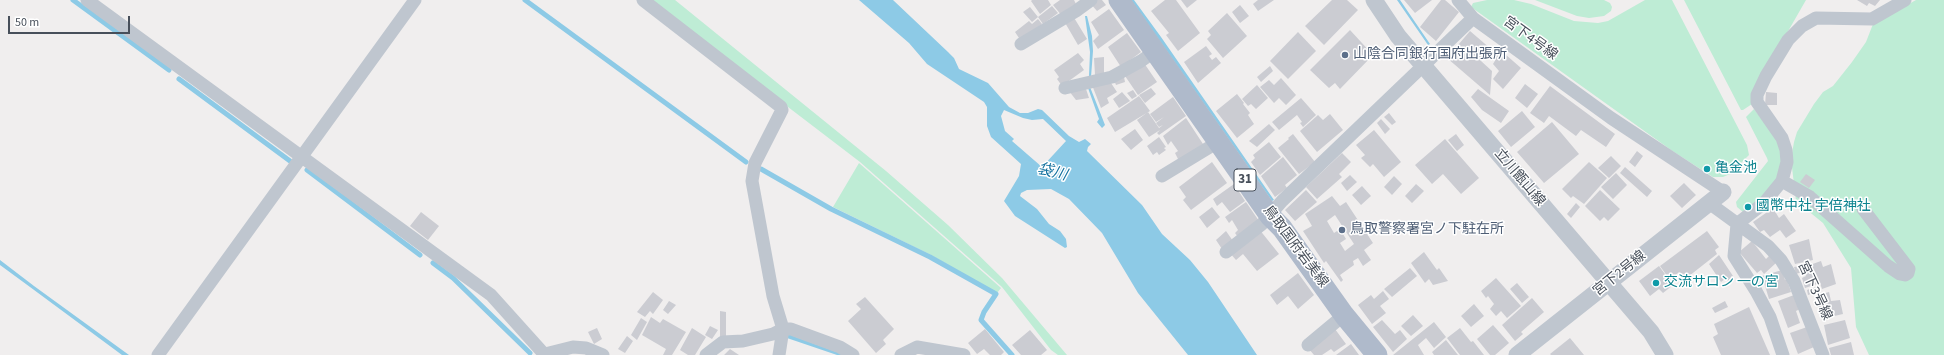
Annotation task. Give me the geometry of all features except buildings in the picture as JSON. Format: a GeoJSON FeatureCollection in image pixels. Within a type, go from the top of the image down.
{"type":"FeatureCollection","features":[{"type":"Feature","properties":{"kind":"main road","name":"鳥取国府岩美線"},"geometry":{"type":"LineString","coordinates":[[1119,0],[1270,216],[1282,228],[1344,315],[1377,355]]}},
{"type":"Feature","properties":{"kind":"street"},"geometry":{"type":"LineString","coordinates":[[87,0],[490,295],[545,355],[573,347],[586,348],[603,355]]}},
{"type":"Feature","properties":{"kind":"street"},"geometry":{"type":"LineString","coordinates":[[158,355],[415,0]]}},
{"type":"Feature","properties":{"kind":"street"},"geometry":{"type":"LineString","coordinates":[[643,0],[781,106],[782,110],[756,164],[752,181],[773,296],[782,329],[779,355]]}},
{"type":"Feature","properties":{"kind":"street"},"geometry":{"type":"LineString","coordinates":[[1021,44],[1076,11],[1091,0]]}},
{"type":"Feature","properties":{"kind":"street","name":"立川甑山線"},"geometry":{"type":"LineString","coordinates":[[1374,0],[1398,36],[1651,332],[1665,355]]}},
{"type":"Feature","properties":{"kind":"street","name":"宮下4号線"},"geometry":{"type":"LineString","coordinates":[[1458,0],[1474,18],[1611,118],[1723,192]]}},
{"type":"Feature","properties":{"kind":"street"},"geometry":{"type":"LineString","coordinates":[[1783,355],[1770,317],[1734,256],[1737,224],[1764,203],[1782,181],[1787,162],[1786,150],[1782,138],[1757,102],[1757,95],[1766,76],[1788,40],[1802,26],[1816,18],[1872,19],[1905,0]]}},
{"type":"Feature","properties":{"kind":"street"},"geometry":{"type":"LineString","coordinates":[[1226,252],[1262,224],[1282,201],[1474,18]]}},
{"type":"Feature","properties":{"kind":"street"},"geometry":{"type":"LineString","coordinates":[[1065,88],[1112,77],[1140,62],[1155,51]]}},
{"type":"Feature","properties":{"kind":"street"},"geometry":{"type":"LineString","coordinates":[[1162,176],[1218,142]]}},
{"type":"Feature","properties":{"kind":"street"},"geometry":{"type":"LineString","coordinates":[[1782,181],[1810,198],[1888,266],[1900,274],[1905,275],[1908,273],[1909,269],[1863,209]]}},
{"type":"Feature","properties":{"kind":"street","name":"宮下2号線"},"geometry":{"type":"LineString","coordinates":[[1517,355],[1723,192]]}},
{"type":"Feature","properties":{"kind":"street","name":"宮下3号線"},"geometry":{"type":"LineString","coordinates":[[1709,204],[1768,246],[1781,260],[1794,281],[1823,355]]}},
{"type":"Feature","properties":{"kind":"street"},"geometry":{"type":"LineString","coordinates":[[1308,345],[1344,315]]}},
{"type":"Feature","properties":{"kind":"street"},"geometry":{"type":"LineString","coordinates":[[706,355],[723,342],[750,339],[773,334],[782,329],[791,329],[840,347],[853,355]]}},
{"type":"Feature","properties":{"kind":"street"},"geometry":{"type":"LineString","coordinates":[[901,355],[917,347],[964,355]]}},
{"type":"Feature","properties":{"kind":"green space"},"geometry":{"type":"Polygon","coordinates":[[[648,0],[675,0],[886,171],[948,225],[1002,278],[1067,355],[1058,355],[1051,350],[1002,287],[860,162],[648,0]]]}},
{"type":"Feature","properties":{"kind":"green space"},"geometry":{"type":"Polygon","coordinates":[[[1487,0],[1514,0],[1531,4],[1574,21],[1598,23],[1608,21],[1645,0],[1672,0],[1747,145],[1749,155],[1730,174],[1723,177],[1713,177],[1671,150],[1471,7],[1473,3],[1487,0]]]}},
{"type":"Feature","properties":{"kind":"green space"},"geometry":{"type":"Polygon","coordinates":[[[1535,0],[1604,0],[1610,3],[1612,7],[1611,11],[1604,16],[1589,18],[1577,16],[1535,0]]]}},
{"type":"Feature","properties":{"kind":"green space"},"geometry":{"type":"Polygon","coordinates":[[[1684,0],[1806,0],[1783,40],[1752,104],[1743,110],[1741,110],[1684,0]]]}},
{"type":"Feature","properties":{"kind":"green space"},"geometry":{"type":"Polygon","coordinates":[[[1916,0],[1944,0],[1944,355],[1869,355],[1856,327],[1851,268],[1823,223],[1796,201],[1791,159],[1797,132],[1814,104],[1823,92],[1833,86],[1852,62],[1866,42],[1873,24],[1916,0]]]}},
{"type":"Feature","properties":{"kind":"green space"},"geometry":{"type":"Polygon","coordinates":[[[1754,109],[1779,141],[1783,153],[1778,179],[1765,195],[1743,212],[1737,207],[1736,202],[1768,161],[1746,117],[1754,109]]]}},
{"type":"Feature","properties":{"kind":"green space"},"geometry":{"type":"Polygon","coordinates":[[[859,163],[1001,288],[997,293],[929,254],[833,207],[859,163]]]}},
{"type":"Feature","properties":{"kind":"water","name":"袋川"},"geometry":{"type":"Polygon","coordinates":[[[859,0],[893,0],[954,58],[959,69],[988,83],[1009,107],[1020,113],[1028,113],[1038,109],[1042,110],[1069,136],[1079,142],[1085,139],[1091,144],[1087,151],[1142,205],[1162,234],[1190,260],[1208,282],[1257,355],[1188,355],[1138,293],[1102,233],[1069,199],[1051,189],[1027,190],[1021,193],[1020,196],[1037,209],[1049,224],[1060,231],[1066,239],[1067,247],[1065,248],[1015,216],[1004,201],[1019,176],[1021,164],[991,137],[987,126],[987,107],[984,102],[927,64],[909,43],[859,0]],[[1004,110],[1001,116],[1005,131],[1014,139],[1012,141],[1042,167],[1066,141],[1043,119],[1032,120],[1004,110]]]}},
{"type":"Feature","properties":{"kind":"water"},"geometry":{"type":"Polygon","coordinates":[[[1131,0],[1134,0],[1161,37],[1274,200],[1272,201],[1131,0]]]}},
{"type":"Feature","properties":{"kind":"water"},"geometry":{"type":"Polygon","coordinates":[[[1397,0],[1400,0],[1430,44],[1428,45],[1397,0]]]}},
{"type":"Feature","properties":{"kind":"water"},"geometry":{"type":"Polygon","coordinates":[[[1085,16],[1087,16],[1092,36],[1093,51],[1091,77],[1089,76],[1090,52],[1085,16]]]}},
{"type":"Feature","properties":{"kind":"water"},"geometry":{"type":"Polygon","coordinates":[[[1090,87],[1105,125],[1102,128],[1097,122],[1099,119],[1088,88],[1090,87]]]}},
{"type":"Feature","properties":{"kind":"water"},"geometry":{"type":"Polygon","coordinates":[[[0,260],[129,355],[122,355],[0,265],[0,260]]]}},
{"type":"Feature","properties":{"kind":"water"},"geometry":{"type":"Polygon","coordinates":[[[788,334],[845,355],[837,355],[787,338],[788,334]]]}},
{"type":"Feature","properties":{"kind":"waterway"},"geometry":{"type":"LineString","coordinates":[[73,0],[169,70]]}},
{"type":"Feature","properties":{"kind":"waterway"},"geometry":{"type":"LineString","coordinates":[[525,0],[746,162]]}},
{"type":"Feature","properties":{"kind":"waterway"},"geometry":{"type":"LineString","coordinates":[[179,79],[290,161]]}},
{"type":"Feature","properties":{"kind":"waterway"},"geometry":{"type":"LineString","coordinates":[[761,169],[831,209],[930,257],[996,294],[984,312],[981,320],[1012,355]]}},
{"type":"Feature","properties":{"kind":"waterway"},"geometry":{"type":"LineString","coordinates":[[307,170],[420,255]]}},
{"type":"Feature","properties":{"kind":"waterway"},"geometry":{"type":"LineString","coordinates":[[433,263],[453,278],[530,353]]}},
{"type":"Feature","properties":{"kind":"place","name":"山陰合同銀行国府出張所"},"geometry":{"type":"Point","coordinates":[1345,55]}},
{"type":"Feature","properties":{"kind":"place","name":"亀金池"},"geometry":{"type":"Point","coordinates":[1707,169]}},
{"type":"Feature","properties":{"kind":"place","name":"國幣中社 宇倍神社"},"geometry":{"type":"Point","coordinates":[1748,207]}},
{"type":"Feature","properties":{"kind":"place","name":"鳥取警察署宮ノ下駐在所"},"geometry":{"type":"Point","coordinates":[1342,230]}},
{"type":"Feature","properties":{"kind":"place","name":"交流サロン 一の宮"},"geometry":{"type":"Point","coordinates":[1656,283]}}]}
